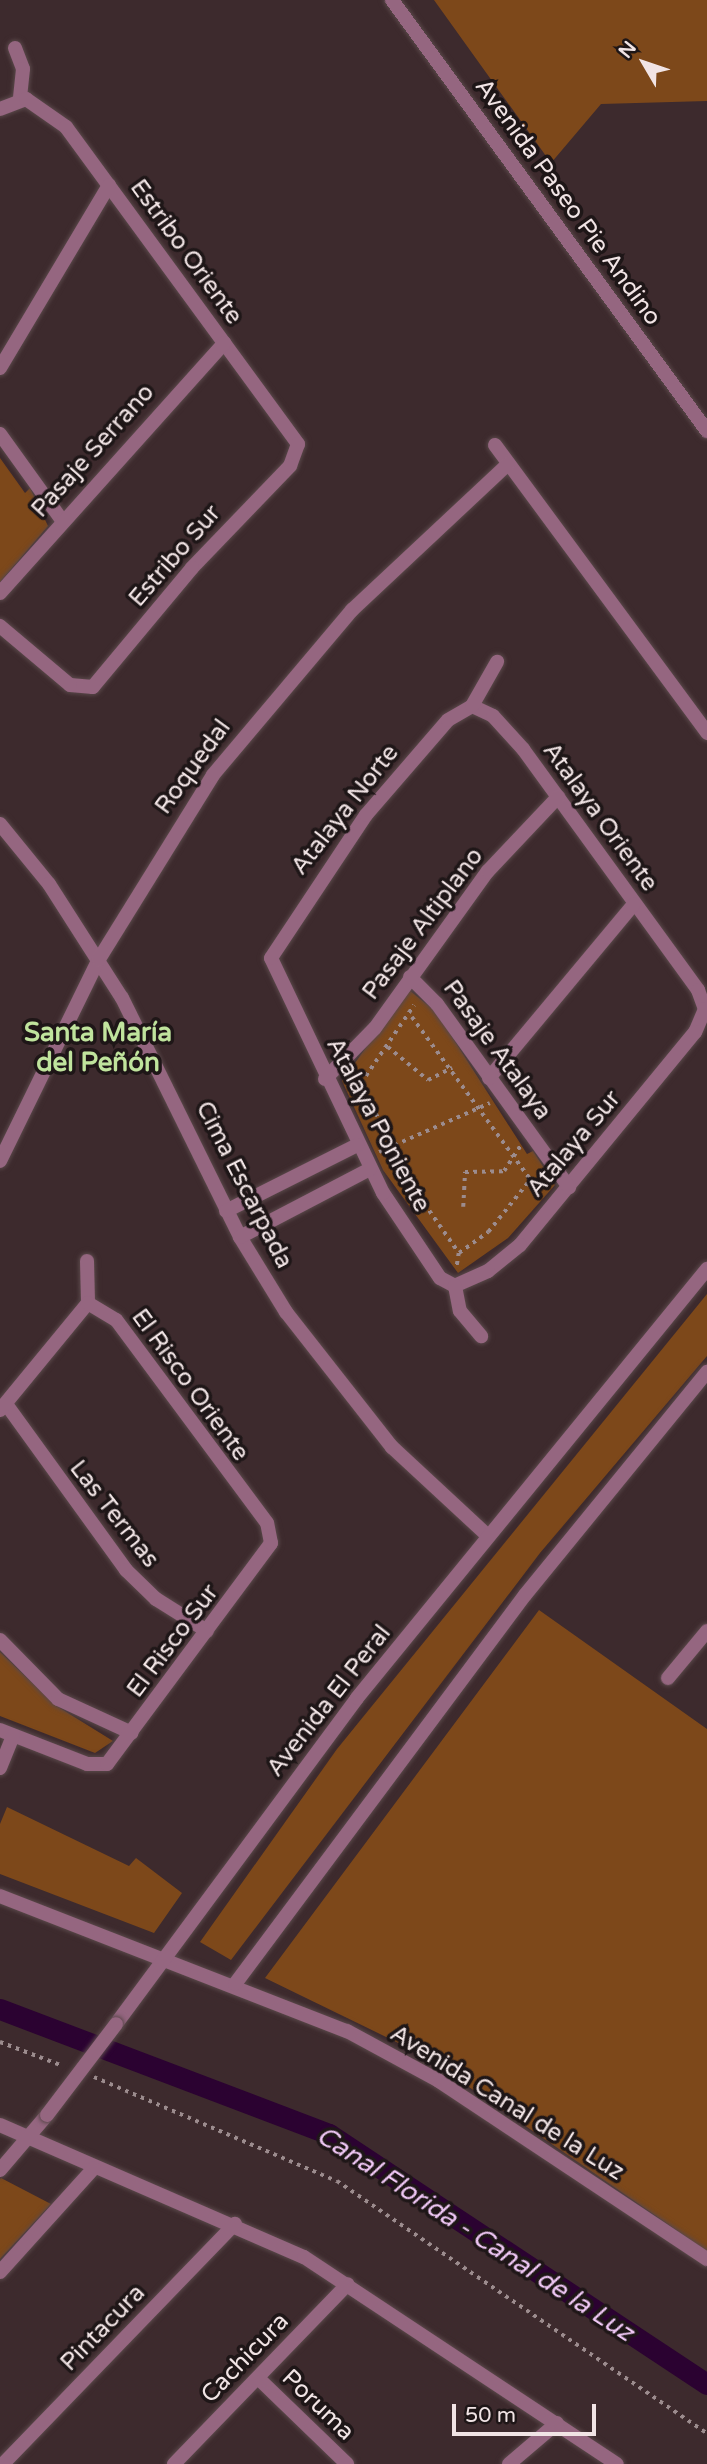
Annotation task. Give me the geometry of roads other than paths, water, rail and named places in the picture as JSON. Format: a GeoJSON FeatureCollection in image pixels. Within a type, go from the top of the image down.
{"type":"FeatureCollection","features":[{"type":"Feature","properties":{"kind":"street","name":"Avenida Paseo Pie Andino"},"geometry":{"type":"LineString","coordinates":[[393,0],[707,431]]}},
{"type":"Feature","properties":{"kind":"street"},"geometry":{"type":"LineString","coordinates":[[0,109],[17,98],[23,69],[15,48]]}},
{"type":"Feature","properties":{"kind":"street","name":"Estribo Oriente"},"geometry":{"type":"LineString","coordinates":[[17,98],[57,118],[295,436],[298,450]]}},
{"type":"Feature","properties":{"kind":"street"},"geometry":{"type":"LineString","coordinates":[[0,368],[108,185]]}},
{"type":"Feature","properties":{"kind":"street","name":"Pasaje Serrano"},"geometry":{"type":"LineString","coordinates":[[0,593],[61,519],[224,343]]}},
{"type":"Feature","properties":{"kind":"street"},"geometry":{"type":"LineString","coordinates":[[0,434],[61,519]]}},
{"type":"Feature","properties":{"kind":"street"},"geometry":{"type":"LineString","coordinates":[[495,445],[707,733]]}},
{"type":"Feature","properties":{"kind":"street","name":"Estribo Sur"},"geometry":{"type":"LineString","coordinates":[[0,626],[84,690],[99,682],[298,450]]}},
{"type":"Feature","properties":{"kind":"street","name":"Roquedal"},"geometry":{"type":"LineString","coordinates":[[0,1161],[99,959],[200,793],[278,693],[392,569],[508,464]]}},
{"type":"Feature","properties":{"kind":"street"},"geometry":{"type":"LineString","coordinates":[[472,706],[497,662]]}},
{"type":"Feature","properties":{"kind":"street","name":"Atalaya Oriente"},"geometry":{"type":"LineString","coordinates":[[472,706],[501,723],[558,797],[706,1008]]}},
{"type":"Feature","properties":{"kind":"street","name":"Atalaya Norte"},"geometry":{"type":"LineString","coordinates":[[271,958],[373,807],[448,720],[472,706]]}},
{"type":"Feature","properties":{"kind":"street","name":"Pasaje Altiplano"},"geometry":{"type":"LineString","coordinates":[[326,1079],[359,1047],[488,871],[558,797]]}},
{"type":"Feature","properties":{"kind":"street","name":"Cima Escarpada"},"geometry":{"type":"LineString","coordinates":[[0,824],[99,959],[240,1237],[360,1410],[420,1477],[488,1536]]}},
{"type":"Feature","properties":{"kind":"street"},"geometry":{"type":"LineString","coordinates":[[489,1079],[634,904]]}},
{"type":"Feature","properties":{"kind":"street","name":"Atalaya Poniente"},"geometry":{"type":"LineString","coordinates":[[271,958],[364,1157],[440,1278],[455,1286],[460,1311],[481,1336]]}},
{"type":"Feature","properties":{"kind":"street","name":"Pasaje Atalaya"},"geometry":{"type":"LineString","coordinates":[[411,977],[569,1187]]}},
{"type":"Feature","properties":{"kind":"street","name":"Atalaya Sur"},"geometry":{"type":"LineString","coordinates":[[455,1286],[510,1254],[569,1187],[695,1032],[706,1008]]}},
{"type":"Feature","properties":{"kind":"street"},"geometry":{"type":"LineString","coordinates":[[226,1211],[364,1157]]}},
{"type":"Feature","properties":{"kind":"street"},"geometry":{"type":"LineString","coordinates":[[240,1237],[364,1157]]}},
{"type":"Feature","properties":{"kind":"street"},"geometry":{"type":"LineString","coordinates":[[3,1407],[88,1303],[86,1261]]}},
{"type":"Feature","properties":{"kind":"street","name":"Avenida El Peral"},"geometry":{"type":"LineString","coordinates":[[0,2170],[47,2115],[116,2024],[329,1735],[707,1269]]}},
{"type":"Feature","properties":{"kind":"street","name":"El Risco Oriente"},"geometry":{"type":"LineString","coordinates":[[88,1303],[116,1320],[272,1538]]}},
{"type":"Feature","properties":{"kind":"street"},"geometry":{"type":"LineString","coordinates":[[235,1984],[517,1606],[707,1371]]}},
{"type":"Feature","properties":{"kind":"street","name":"Las Termas"},"geometry":{"type":"LineString","coordinates":[[3,1407],[126,1570],[207,1631]]}},
{"type":"Feature","properties":{"kind":"street","name":"El Risco Sur"},"geometry":{"type":"LineString","coordinates":[[7,1732],[103,1766],[132,1733],[268,1553],[272,1538]]}},
{"type":"Feature","properties":{"kind":"street"},"geometry":{"type":"LineString","coordinates":[[668,1678],[707,1631]]}},
{"type":"Feature","properties":{"kind":"street"},"geometry":{"type":"LineString","coordinates":[[0,1640],[58,1699],[132,1733]]}},
{"type":"Feature","properties":{"kind":"street"},"geometry":{"type":"LineString","coordinates":[[0,1769],[7,1732]]}},
{"type":"Feature","properties":{"kind":"street","name":"Avenida Canal de la Luz"},"geometry":{"type":"LineString","coordinates":[[0,1896],[164,1960],[235,1984],[347,2031],[439,2081],[707,2259]]}},
{"type":"Feature","properties":{"kind":"street"},"geometry":{"type":"LineString","coordinates":[[0,2125],[30,2136],[94,2168],[235,2224],[348,2284],[617,2464]]}},
{"type":"Feature","properties":{"kind":"street"},"geometry":{"type":"LineString","coordinates":[[0,2272],[94,2168]]}},
{"type":"Feature","properties":{"kind":"street","name":"Pintacura"},"geometry":{"type":"LineString","coordinates":[[3,2464],[235,2224]]}},
{"type":"Feature","properties":{"kind":"street","name":"Cachicura"},"geometry":{"type":"LineString","coordinates":[[174,2464],[348,2284]]}},
{"type":"Feature","properties":{"kind":"street","name":"Poruma"},"geometry":{"type":"LineString","coordinates":[[258,2378],[347,2464]]}},
{"type":"Feature","properties":{"kind":"street"},"geometry":{"type":"LineString","coordinates":[[509,2464],[557,2423]]}},
{"type":"Feature","properties":{"kind":"waterway","name":"Canal Florida - Canal de la Luz"},"geometry":{"type":"LineString","coordinates":[[0,2009],[329,2134],[707,2384]]}},
{"type":"Feature","properties":{"kind":"district","name":"Santa María del Peñón"},"geometry":{"type":"Point","coordinates":[98,1048]}}]}
